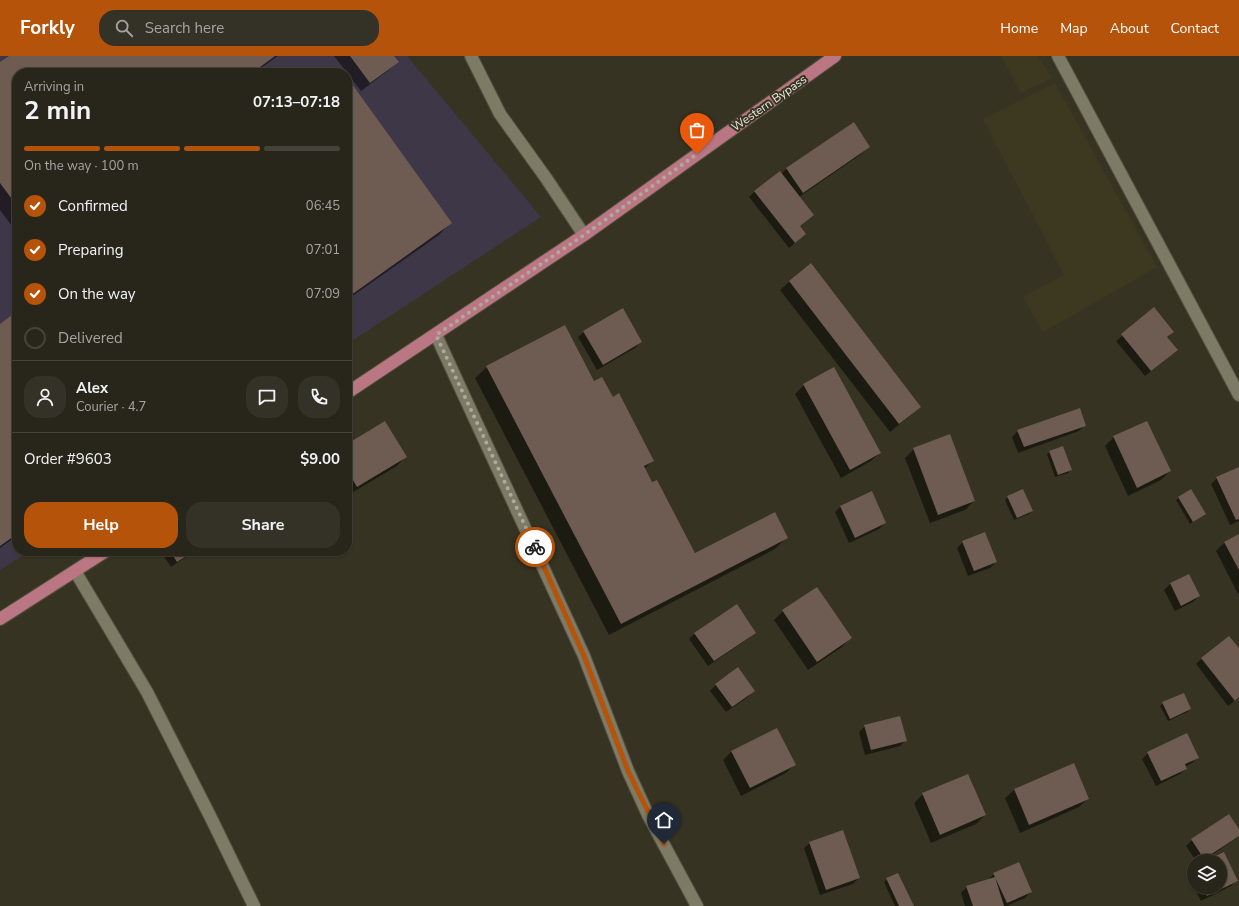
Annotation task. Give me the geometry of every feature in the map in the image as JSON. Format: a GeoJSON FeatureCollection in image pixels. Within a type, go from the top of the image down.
{"type":"FeatureCollection","features":[{"type":"Feature","properties":{"kind":"main road","name":"Western Bypass"},"geometry":{"type":"LineString","coordinates":[[352,390],[584,235],[835,56]]}},
{"type":"Feature","properties":{"kind":"main road"},"geometry":{"type":"LineString","coordinates":[[0,619],[98,556]]}},
{"type":"Feature","properties":{"kind":"street"},"geometry":{"type":"LineString","coordinates":[[471,56],[500,114],[546,178],[584,235]]}},
{"type":"Feature","properties":{"kind":"street"},"geometry":{"type":"LineString","coordinates":[[1058,56],[1239,396]]}},
{"type":"Feature","properties":{"kind":"street"},"geometry":{"type":"LineString","coordinates":[[436,335],[584,656],[628,771],[649,817],[698,906]]}},
{"type":"Feature","properties":{"kind":"street"},"geometry":{"type":"LineString","coordinates":[[75,571],[147,692],[254,906]]}},
{"type":"Feature","properties":{"kind":"shaded area"},"geometry":{"type":"Polygon","coordinates":[[[0,56],[407,56],[541,217],[352,341],[352,68],[12,68],[12,556],[22,556],[0,570],[0,56]]]}},
{"type":"Feature","properties":{"kind":"shaded area"},"geometry":{"type":"Polygon","coordinates":[[[1001,56],[1038,56],[1052,78],[1021,93],[1001,56]]]}},
{"type":"Feature","properties":{"kind":"shaded area"},"geometry":{"type":"Polygon","coordinates":[[[1055,83],[1157,267],[1043,332],[1023,297],[1064,275],[983,119],[1055,83]]]}},
{"type":"Feature","properties":{"kind":"building"},"geometry":{"type":"Polygon","coordinates":[[[9,56],[275,56],[259,68],[12,68],[12,199],[0,183],[0,62],[9,56]]]}},
{"type":"Feature","properties":{"kind":"building"},"geometry":{"type":"Polygon","coordinates":[[[350,56],[394,56],[399,62],[370,83],[350,56]]]}},
{"type":"Feature","properties":{"kind":"building"},"geometry":{"type":"Polygon","coordinates":[[[352,84],[452,223],[352,294],[352,84]]]}},
{"type":"Feature","properties":{"kind":"building"},"geometry":{"type":"Polygon","coordinates":[[[854,122],[870,147],[803,193],[786,168],[854,122]]]}},
{"type":"Feature","properties":{"kind":"building"},"geometry":{"type":"Polygon","coordinates":[[[780,171],[814,215],[800,226],[806,234],[795,243],[754,191],[780,171]]]}},
{"type":"Feature","properties":{"kind":"building"},"geometry":{"type":"Polygon","coordinates":[[[811,263],[921,407],[899,424],[789,281],[811,263]]]}},
{"type":"Feature","properties":{"kind":"building"},"geometry":{"type":"Polygon","coordinates":[[[1154,307],[1174,332],[1167,337],[1178,350],[1151,371],[1121,334],[1154,307]]]}},
{"type":"Feature","properties":{"kind":"building"},"geometry":{"type":"Polygon","coordinates":[[[623,308],[642,342],[603,365],[583,331],[623,308]]]}},
{"type":"Feature","properties":{"kind":"building"},"geometry":{"type":"Polygon","coordinates":[[[12,315],[12,538],[0,546],[0,324],[12,315]]]}},
{"type":"Feature","properties":{"kind":"building"},"geometry":{"type":"Polygon","coordinates":[[[565,325],[594,381],[602,377],[613,397],[619,393],[654,461],[644,466],[652,482],[657,480],[695,553],[775,512],[788,538],[621,624],[486,366],[565,325]]]}},
{"type":"Feature","properties":{"kind":"building"},"geometry":{"type":"Polygon","coordinates":[[[834,367],[881,453],[850,470],[803,384],[834,367]]]}},
{"type":"Feature","properties":{"kind":"building"},"geometry":{"type":"Polygon","coordinates":[[[1080,408],[1086,426],[1024,447],[1017,430],[1080,408]]]}},
{"type":"Feature","properties":{"kind":"building"},"geometry":{"type":"Polygon","coordinates":[[[385,421],[407,457],[357,487],[352,478],[352,441],[385,421]]]}},
{"type":"Feature","properties":{"kind":"building"},"geometry":{"type":"Polygon","coordinates":[[[1147,421],[1171,471],[1137,488],[1113,436],[1147,421]]]}},
{"type":"Feature","properties":{"kind":"building"},"geometry":{"type":"Polygon","coordinates":[[[950,434],[975,501],[938,515],[913,448],[950,434]]]}},
{"type":"Feature","properties":{"kind":"building"},"geometry":{"type":"Polygon","coordinates":[[[1063,446],[1072,470],[1058,475],[1049,451],[1063,446]]]}},
{"type":"Feature","properties":{"kind":"building"},"geometry":{"type":"Polygon","coordinates":[[[1239,467],[1239,519],[1236,520],[1216,477],[1239,467]]]}},
{"type":"Feature","properties":{"kind":"building"},"geometry":{"type":"Polygon","coordinates":[[[1023,489],[1033,511],[1017,518],[1007,496],[1023,489]]]}},
{"type":"Feature","properties":{"kind":"building"},"geometry":{"type":"Polygon","coordinates":[[[1191,489],[1206,514],[1193,522],[1178,497],[1191,489]]]}},
{"type":"Feature","properties":{"kind":"building"},"geometry":{"type":"Polygon","coordinates":[[[872,491],[886,523],[855,538],[840,506],[872,491]]]}},
{"type":"Feature","properties":{"kind":"building"},"geometry":{"type":"Polygon","coordinates":[[[985,532],[997,562],[974,571],[962,541],[985,532]]]}},
{"type":"Feature","properties":{"kind":"building"},"geometry":{"type":"Polygon","coordinates":[[[1239,534],[1239,570],[1224,542],[1239,534]]]}},
{"type":"Feature","properties":{"kind":"building"},"geometry":{"type":"Polygon","coordinates":[[[173,556],[186,556],[177,562],[173,556]]]}},
{"type":"Feature","properties":{"kind":"building"},"geometry":{"type":"Polygon","coordinates":[[[1189,574],[1200,596],[1181,606],[1170,583],[1189,574]]]}},
{"type":"Feature","properties":{"kind":"building"},"geometry":{"type":"Polygon","coordinates":[[[817,587],[852,638],[817,662],[782,610],[817,587]]]}},
{"type":"Feature","properties":{"kind":"building"},"geometry":{"type":"Polygon","coordinates":[[[737,604],[756,633],[714,661],[694,633],[737,604]]]}},
{"type":"Feature","properties":{"kind":"building"},"geometry":{"type":"Polygon","coordinates":[[[1229,636],[1239,648],[1239,697],[1235,701],[1201,658],[1229,636]]]}},
{"type":"Feature","properties":{"kind":"building"},"geometry":{"type":"Polygon","coordinates":[[[738,667],[755,691],[732,707],[715,684],[738,667]]]}},
{"type":"Feature","properties":{"kind":"building"},"geometry":{"type":"Polygon","coordinates":[[[1184,693],[1191,709],[1170,719],[1162,702],[1184,693]]]}},
{"type":"Feature","properties":{"kind":"building"},"geometry":{"type":"Polygon","coordinates":[[[900,716],[907,741],[871,750],[864,725],[900,716]]]}},
{"type":"Feature","properties":{"kind":"building"},"geometry":{"type":"Polygon","coordinates":[[[777,728],[796,765],[750,788],[731,751],[777,728]]]}},
{"type":"Feature","properties":{"kind":"building"},"geometry":{"type":"Polygon","coordinates":[[[1187,733],[1199,758],[1185,764],[1187,769],[1161,781],[1147,752],[1187,733]]]}},
{"type":"Feature","properties":{"kind":"building"},"geometry":{"type":"Polygon","coordinates":[[[1074,763],[1089,799],[1029,825],[1014,789],[1074,763]]]}},
{"type":"Feature","properties":{"kind":"building"},"geometry":{"type":"Polygon","coordinates":[[[968,774],[986,815],[940,835],[922,793],[968,774]]]}},
{"type":"Feature","properties":{"kind":"building"},"geometry":{"type":"Polygon","coordinates":[[[1229,814],[1239,829],[1239,836],[1212,854],[1201,854],[1191,839],[1229,814]]]}},
{"type":"Feature","properties":{"kind":"building"},"geometry":{"type":"Polygon","coordinates":[[[843,830],[860,878],[826,890],[809,842],[843,830]]]}},
{"type":"Feature","properties":{"kind":"building"},"geometry":{"type":"Polygon","coordinates":[[[1227,858],[1238,881],[1227,886],[1227,858]]]}},
{"type":"Feature","properties":{"kind":"building"},"geometry":{"type":"Polygon","coordinates":[[[1019,862],[1032,892],[1007,903],[993,873],[1019,862]]]}},
{"type":"Feature","properties":{"kind":"building"},"geometry":{"type":"Polygon","coordinates":[[[898,873],[914,906],[899,906],[886,878],[898,873]]]}},
{"type":"Feature","properties":{"kind":"building"},"geometry":{"type":"Polygon","coordinates":[[[995,877],[1004,906],[973,906],[966,886],[995,877]]]}},
{"type":"Feature","properties":{"kind":"way so far"},"geometry":{"type":"LineString","coordinates":[[535,547],[436,335],[584,235],[697,154]]}},
{"type":"Feature","properties":{"kind":"route"},"geometry":{"type":"LineString","coordinates":[[535,547],[584,656],[628,771],[649,817],[664,844]]}}]}
